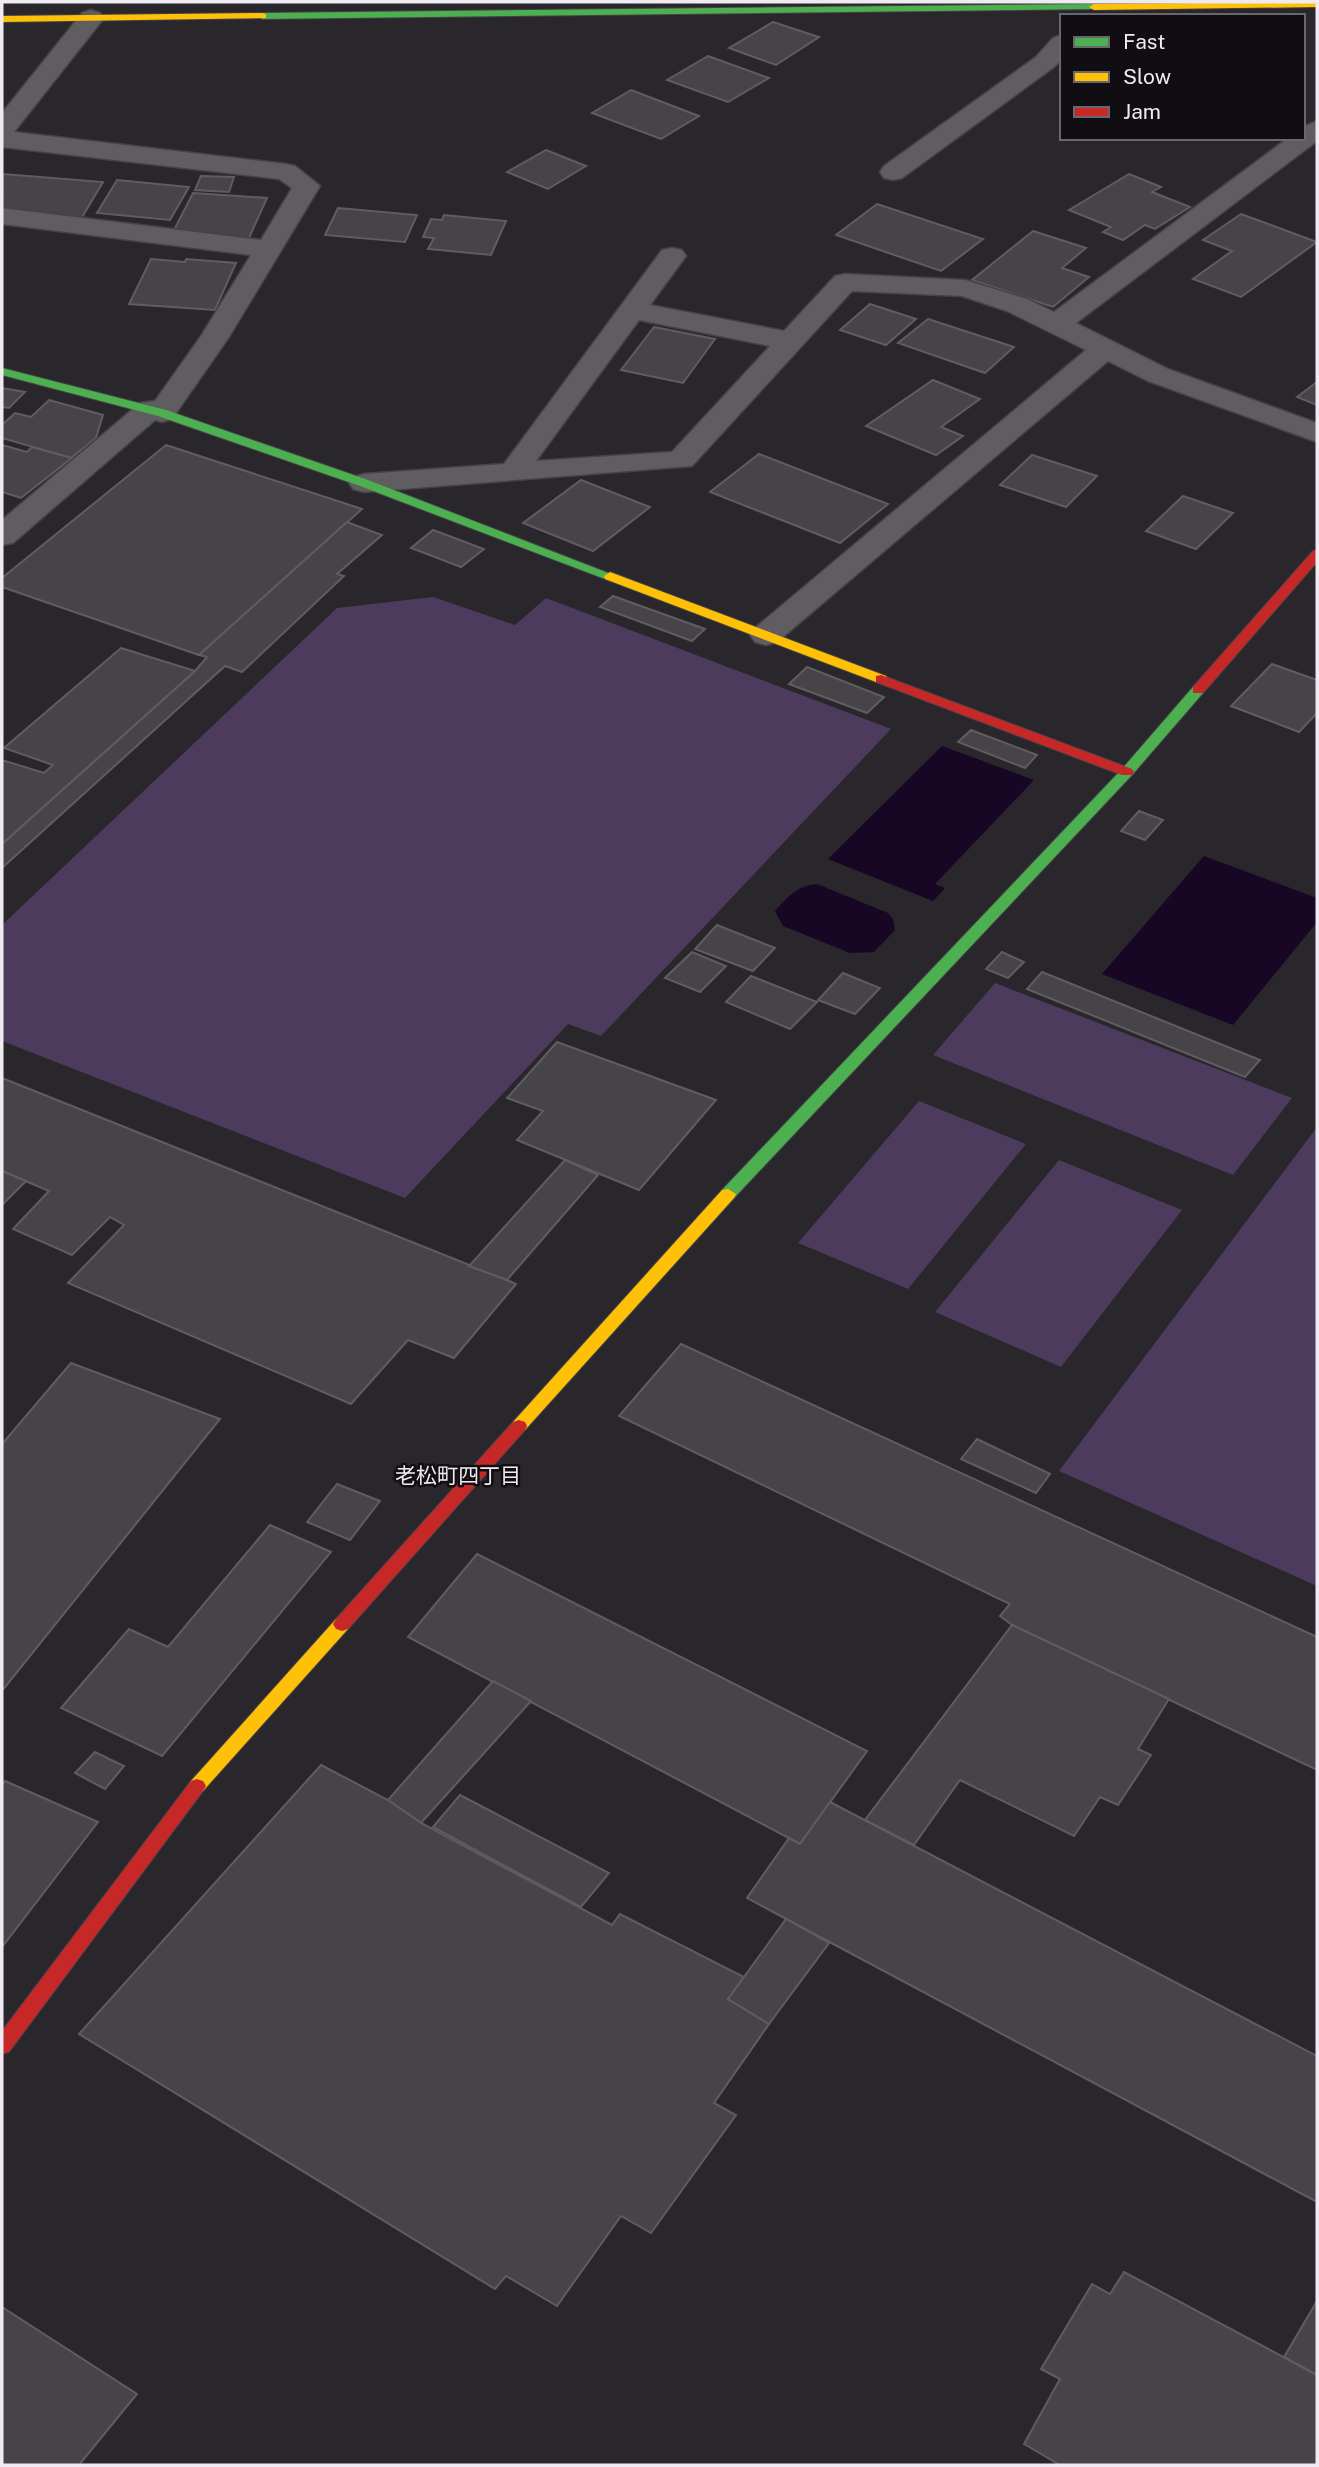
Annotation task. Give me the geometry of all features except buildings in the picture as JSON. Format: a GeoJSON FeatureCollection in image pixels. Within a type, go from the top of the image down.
{"type":"FeatureCollection","features":[{"type":"Feature","properties":{"kind":"street"},"geometry":{"type":"LineString","coordinates":[[2,19],[863,6],[1090,11],[1317,4]]}},
{"type":"Feature","properties":{"kind":"street"},"geometry":{"type":"LineString","coordinates":[[2,130],[91,18]]}},
{"type":"Feature","properties":{"kind":"street"},"geometry":{"type":"LineString","coordinates":[[893,172],[1056,58]]}},
{"type":"Feature","properties":{"kind":"street"},"geometry":{"type":"LineString","coordinates":[[2,139],[286,172],[307,186],[215,337],[156,411],[9,521]]}},
{"type":"Feature","properties":{"kind":"street"},"geometry":{"type":"LineString","coordinates":[[1055,325],[1300,140]]}},
{"type":"Feature","properties":{"kind":"street"},"geometry":{"type":"LineString","coordinates":[[2,216],[269,249]]}},
{"type":"Feature","properties":{"kind":"street"},"geometry":{"type":"LineString","coordinates":[[513,472],[672,256]]}},
{"type":"Feature","properties":{"kind":"street"},"geometry":{"type":"LineString","coordinates":[[364,484],[681,460],[845,282],[965,288],[1017,306],[1158,375],[1317,433]]}},
{"type":"Feature","properties":{"kind":"street"},"geometry":{"type":"LineString","coordinates":[[632,310],[790,341]]}},
{"type":"Feature","properties":{"kind":"street"},"geometry":{"type":"LineString","coordinates":[[766,635],[1105,349]]}},
{"type":"Feature","properties":{"kind":"street"},"geometry":{"type":"LineString","coordinates":[[2,371],[156,411],[364,484],[1127,772]]}},
{"type":"Feature","properties":{"kind":"street"},"geometry":{"type":"LineString","coordinates":[[2,2046],[188,1796],[728,1193],[1127,772],[1317,554]]}},
{"type":"Feature","properties":{"kind":"shaded area"},"geometry":{"type":"Polygon","coordinates":[[[433,597],[515,625],[546,598],[891,729],[601,1036],[568,1024],[405,1198],[2,1041],[2,925],[337,608],[433,597]]]}},
{"type":"Feature","properties":{"kind":"shaded area"},"geometry":{"type":"Polygon","coordinates":[[[942,746],[1034,780],[935,884],[945,888],[933,901],[828,859],[942,746]]]}},
{"type":"Feature","properties":{"kind":"shaded area"},"geometry":{"type":"Polygon","coordinates":[[[1204,856],[1317,898],[1317,922],[1233,1025],[1102,974],[1204,856]]]}},
{"type":"Feature","properties":{"kind":"shaded area"},"geometry":{"type":"Polygon","coordinates":[[[817,884],[888,913],[893,919],[895,930],[874,952],[850,953],[783,926],[775,911],[798,889],[817,884]]]}},
{"type":"Feature","properties":{"kind":"shaded area"},"geometry":{"type":"Polygon","coordinates":[[[995,983],[1292,1098],[1233,1175],[933,1055],[995,983]]]}},
{"type":"Feature","properties":{"kind":"shaded area"},"geometry":{"type":"Polygon","coordinates":[[[919,1101],[1026,1144],[908,1289],[798,1243],[919,1101]]]}},
{"type":"Feature","properties":{"kind":"shaded area"},"geometry":{"type":"Polygon","coordinates":[[[1317,1127],[1317,1586],[1059,1471],[1317,1127]]]}},
{"type":"Feature","properties":{"kind":"shaded area"},"geometry":{"type":"Polygon","coordinates":[[[1059,1160],[1182,1210],[1061,1367],[935,1312],[1059,1160]]]}},
{"type":"Feature","properties":{"kind":"traffic: fast"},"geometry":{"type":"LineString","coordinates":[[262,16],[1094,7]]}},
{"type":"Feature","properties":{"kind":"traffic: fast"},"geometry":{"type":"LineString","coordinates":[[2,371],[162,413],[364,483],[610,576]]}},
{"type":"Feature","properties":{"kind":"traffic: fast"},"geometry":{"type":"LineString","coordinates":[[728,1194],[1127,772],[1198,690]]}},
{"type":"Feature","properties":{"kind":"traffic: slow"},"geometry":{"type":"LineString","coordinates":[[1094,7],[1317,4]]}},
{"type":"Feature","properties":{"kind":"traffic: slow"},"geometry":{"type":"LineString","coordinates":[[2,19],[262,16]]}},
{"type":"Feature","properties":{"kind":"traffic: slow"},"geometry":{"type":"LineString","coordinates":[[610,576],[881,679]]}},
{"type":"Feature","properties":{"kind":"traffic: slow"},"geometry":{"type":"LineString","coordinates":[[519,1426],[728,1194]]}},
{"type":"Feature","properties":{"kind":"traffic: slow"},"geometry":{"type":"LineString","coordinates":[[197,1786],[342,1624]]}},
{"type":"Feature","properties":{"kind":"traffic: jam"},"geometry":{"type":"LineString","coordinates":[[1198,690],[1317,554]]}},
{"type":"Feature","properties":{"kind":"traffic: jam"},"geometry":{"type":"LineString","coordinates":[[881,679],[1127,772]]}},
{"type":"Feature","properties":{"kind":"traffic: jam"},"geometry":{"type":"LineString","coordinates":[[342,1624],[519,1426]]}},
{"type":"Feature","properties":{"kind":"traffic: jam"},"geometry":{"type":"LineString","coordinates":[[2,2046],[197,1786]]}},
{"type":"Feature","properties":{"kind":"district","name":"老松町四丁目"},"geometry":{"type":"Point","coordinates":[458,1476]}}]}
